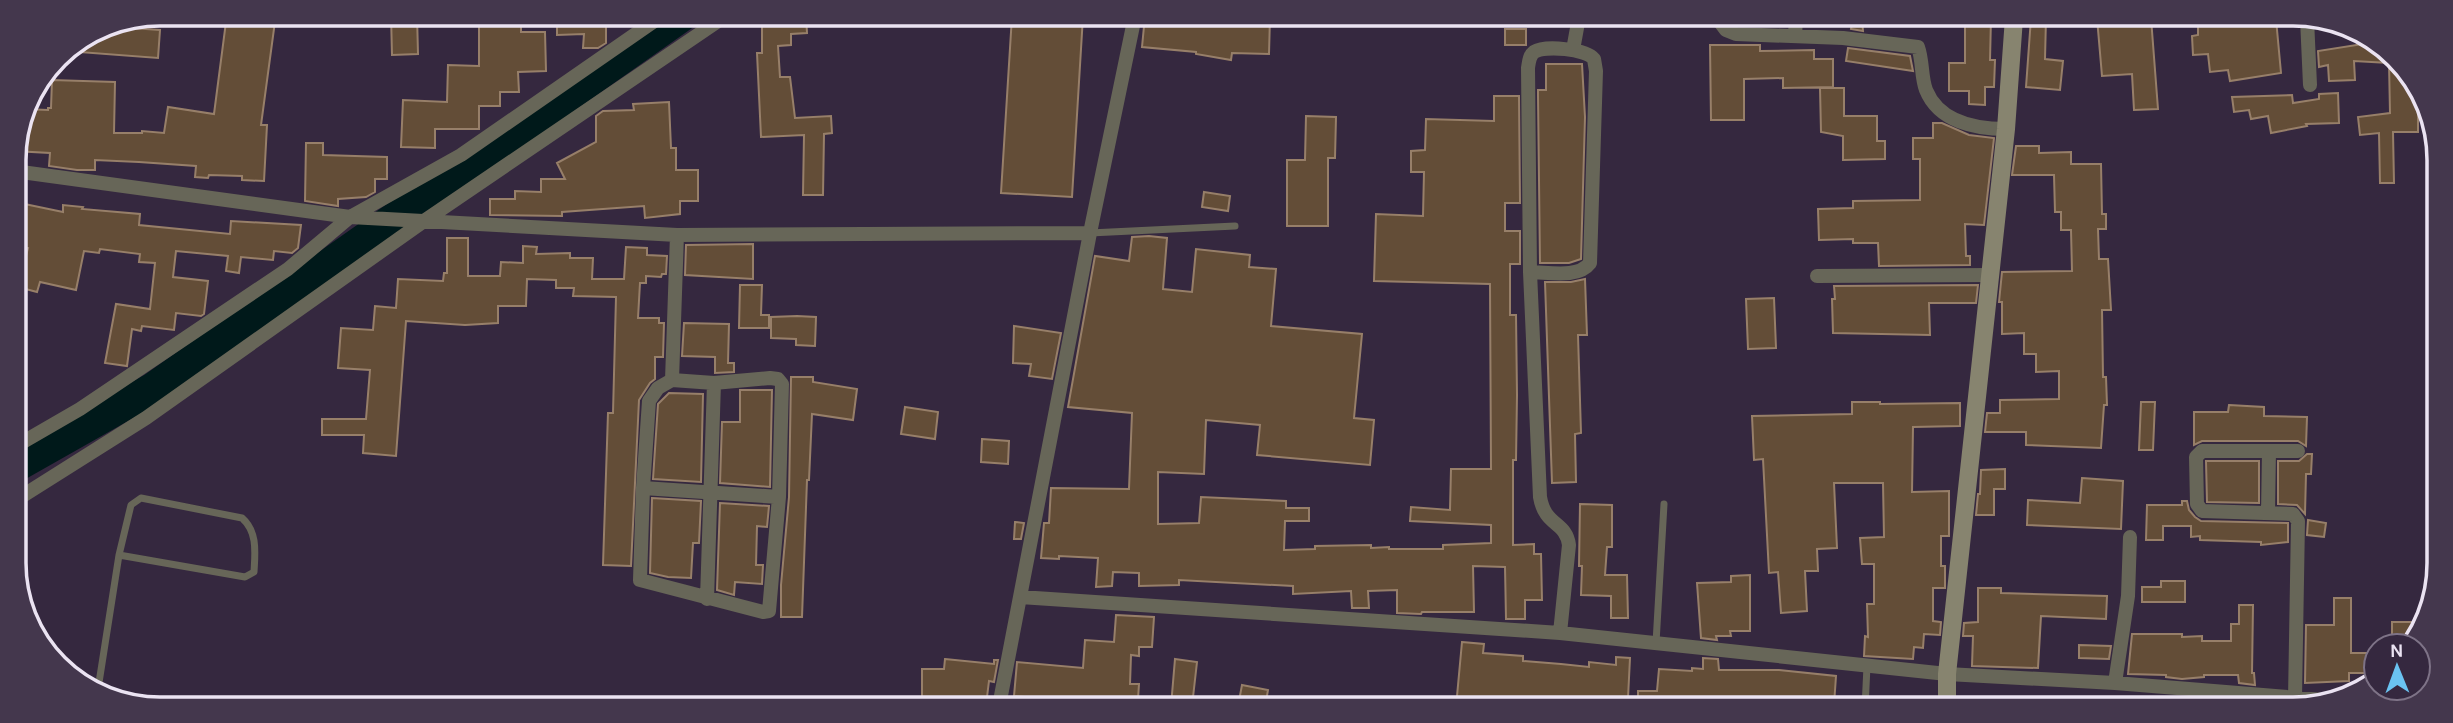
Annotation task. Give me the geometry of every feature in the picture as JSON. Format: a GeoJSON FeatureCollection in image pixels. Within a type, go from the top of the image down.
{"type":"FeatureCollection","features":[{"type":"Feature","properties":{"kind":"street"},"geometry":{"type":"LineString","coordinates":[[26,440],[80,409],[288,269],[355,217],[461,155],[647,26]]}},
{"type":"Feature","properties":{"kind":"street"},"geometry":{"type":"LineString","coordinates":[[26,494],[146,418],[419,221],[711,26]]}},
{"type":"Feature","properties":{"kind":"street"},"geometry":{"type":"LineString","coordinates":[[1001,697],[1090,233],[1133,26]]}},
{"type":"Feature","properties":{"kind":"street"},"geometry":{"type":"LineString","coordinates":[[1573,50],[1578,26]]}},
{"type":"Feature","properties":{"kind":"street"},"geometry":{"type":"LineString","coordinates":[[1723,26],[1737,34],[1843,38],[1918,47],[1923,60],[1926,90],[1943,114],[1981,129],[2006,129]]}},
{"type":"Feature","properties":{"kind":"street"},"geometry":{"type":"LineString","coordinates":[[1795,36],[1796,26]]}},
{"type":"Feature","properties":{"kind":"street"},"geometry":{"type":"LineString","coordinates":[[1947,696],[1947,674],[2006,129],[2013,26]]}},
{"type":"Feature","properties":{"kind":"street"},"geometry":{"type":"LineString","coordinates":[[2307,27],[2310,85]]}},
{"type":"Feature","properties":{"kind":"street"},"geometry":{"type":"LineString","coordinates":[[1530,272],[1582,271],[1590,263],[1596,71],[1594,59],[1590,54],[1573,50],[1544,49],[1530,57],[1530,272],[1542,508],[1548,518],[1568,536],[1569,545],[1560,633]]}},
{"type":"Feature","properties":{"kind":"street"},"geometry":{"type":"LineString","coordinates":[[27,173],[355,217],[419,221],[677,235],[1090,233]]}},
{"type":"Feature","properties":{"kind":"street"},"geometry":{"type":"LineString","coordinates":[[672,380],[677,235]]}},
{"type":"Feature","properties":{"kind":"street"},"geometry":{"type":"LineString","coordinates":[[1817,276],[1990,275]]}},
{"type":"Feature","properties":{"kind":"street"},"geometry":{"type":"LineString","coordinates":[[770,378],[778,379],[782,384],[779,497],[771,608],[763,612],[707,600],[640,580],[649,401],[657,388],[672,380],[714,383],[770,378]]}},
{"type":"Feature","properties":{"kind":"street"},"geometry":{"type":"LineString","coordinates":[[707,600],[714,383]]}},
{"type":"Feature","properties":{"kind":"street"},"geometry":{"type":"LineString","coordinates":[[2295,696],[2298,522],[2292,514],[2206,512],[2198,509],[2196,457],[2202,451],[2298,451]]}},
{"type":"Feature","properties":{"kind":"street"},"geometry":{"type":"LineString","coordinates":[[2268,513],[2269,451]]}},
{"type":"Feature","properties":{"kind":"street"},"geometry":{"type":"LineString","coordinates":[[643,488],[779,497]]}},
{"type":"Feature","properties":{"kind":"street"},"geometry":{"type":"LineString","coordinates":[[2115,682],[2128,596],[2130,537]]}},
{"type":"Feature","properties":{"kind":"street"},"geometry":{"type":"LineString","coordinates":[[1020,597],[1560,633],[1947,674],[2115,682],[2273,696]]}},
{"type":"Feature","properties":{"kind":"lane"},"geometry":{"type":"LineString","coordinates":[[1090,233],[1235,226]]}},
{"type":"Feature","properties":{"kind":"lane"},"geometry":{"type":"LineString","coordinates":[[98,682],[119,555],[131,505],[141,498],[242,518],[252,530],[255,546],[254,572],[245,577],[119,555]]}},
{"type":"Feature","properties":{"kind":"lane"},"geometry":{"type":"LineString","coordinates":[[1656,643],[1664,504]]}},
{"type":"Feature","properties":{"kind":"lane"},"geometry":{"type":"LineString","coordinates":[[1866,696],[1867,665]]}},
{"type":"Feature","properties":{"kind":"building"},"geometry":{"type":"Polygon","coordinates":[[[225,26],[274,26],[261,125],[267,125],[264,181],[242,180],[242,176],[195,177],[196,166],[139,162],[95,160],[95,170],[77,170],[49,166],[50,153],[27,152],[36,110],[51,108],[53,80],[115,82],[114,133],[164,133],[168,107],[214,114],[225,26]]]}},
{"type":"Feature","properties":{"kind":"building"},"geometry":{"type":"Polygon","coordinates":[[[391,26],[417,26],[418,54],[392,55],[391,26]]]}},
{"type":"Feature","properties":{"kind":"building"},"geometry":{"type":"Polygon","coordinates":[[[479,26],[521,26],[521,32],[545,32],[546,71],[518,72],[519,92],[500,92],[500,106],[479,106],[479,129],[435,129],[435,148],[401,147],[403,100],[447,102],[448,65],[479,66],[479,26]]]}},
{"type":"Feature","properties":{"kind":"building"},"geometry":{"type":"Polygon","coordinates":[[[557,26],[606,26],[606,43],[598,48],[583,48],[584,34],[557,35],[557,26]]]}},
{"type":"Feature","properties":{"kind":"building"},"geometry":{"type":"Polygon","coordinates":[[[762,26],[807,26],[807,33],[791,34],[791,45],[778,46],[780,77],[790,77],[795,118],[831,116],[832,133],[824,134],[823,195],[803,195],[804,135],[761,137],[757,53],[762,53],[762,26]]]}},
{"type":"Feature","properties":{"kind":"building"},"geometry":{"type":"Polygon","coordinates":[[[1011,26],[1082,26],[1072,197],[1001,193],[1011,26]]]}},
{"type":"Feature","properties":{"kind":"building"},"geometry":{"type":"Polygon","coordinates":[[[1144,26],[1270,26],[1269,54],[1232,53],[1231,60],[1196,52],[1142,47],[1144,26]]]}},
{"type":"Feature","properties":{"kind":"building"},"geometry":{"type":"Polygon","coordinates":[[[1852,26],[1863,26],[1863,31],[1851,29],[1852,26]]]}},
{"type":"Feature","properties":{"kind":"building"},"geometry":{"type":"Polygon","coordinates":[[[1965,26],[1991,26],[1990,60],[1995,60],[1994,87],[1985,87],[1985,105],[1969,104],[1969,91],[1949,91],[1949,63],[1965,63],[1965,26]]]}},
{"type":"Feature","properties":{"kind":"building"},"geometry":{"type":"Polygon","coordinates":[[[2030,26],[2046,26],[2045,59],[2063,61],[2060,90],[2026,87],[2030,26]]]}},
{"type":"Feature","properties":{"kind":"building"},"geometry":{"type":"Polygon","coordinates":[[[2098,26],[2152,26],[2158,109],[2134,110],[2132,74],[2102,76],[2098,26]]]}},
{"type":"Feature","properties":{"kind":"building"},"geometry":{"type":"Polygon","coordinates":[[[2198,26],[2277,26],[2281,73],[2230,81],[2228,70],[2210,72],[2208,54],[2193,55],[2192,36],[2198,35],[2198,26]]]}},
{"type":"Feature","properties":{"kind":"building"},"geometry":{"type":"Polygon","coordinates":[[[137,28],[160,30],[158,58],[82,52],[117,33],[137,28]]]}},
{"type":"Feature","properties":{"kind":"building"},"geometry":{"type":"Polygon","coordinates":[[[1505,29],[1526,29],[1526,45],[1505,45],[1505,29]]]}},
{"type":"Feature","properties":{"kind":"building"},"geometry":{"type":"Polygon","coordinates":[[[2360,44],[2384,63],[2354,61],[2355,80],[2329,81],[2328,65],[2319,67],[2318,51],[2360,44]]]}},
{"type":"Feature","properties":{"kind":"building"},"geometry":{"type":"Polygon","coordinates":[[[1710,45],[1760,45],[1760,51],[1814,50],[1814,59],[1833,59],[1833,87],[1783,88],[1783,78],[1744,79],[1744,120],[1711,120],[1710,45]]]}},
{"type":"Feature","properties":{"kind":"building"},"geometry":{"type":"Polygon","coordinates":[[[1848,48],[1910,56],[1913,71],[1846,61],[1848,48]]]}},
{"type":"Feature","properties":{"kind":"building"},"geometry":{"type":"Polygon","coordinates":[[[1546,64],[1582,64],[1585,117],[1581,259],[1569,263],[1540,263],[1538,90],[1546,90],[1546,64]]]}},
{"type":"Feature","properties":{"kind":"building"},"geometry":{"type":"Polygon","coordinates":[[[2389,68],[2413,101],[2418,112],[2418,132],[2393,132],[2394,183],[2380,183],[2379,133],[2360,135],[2358,117],[2390,113],[2389,68]]]}},
{"type":"Feature","properties":{"kind":"building"},"geometry":{"type":"Polygon","coordinates":[[[1820,88],[1844,88],[1844,116],[1877,116],[1877,141],[1885,141],[1885,159],[1843,160],[1843,136],[1821,132],[1820,88]]]}},
{"type":"Feature","properties":{"kind":"building"},"geometry":{"type":"Polygon","coordinates":[[[2338,93],[2339,123],[2306,124],[2307,126],[2271,133],[2268,116],[2251,119],[2249,110],[2234,112],[2232,97],[2292,95],[2293,103],[2319,99],[2319,94],[2338,93]]]}},
{"type":"Feature","properties":{"kind":"building"},"geometry":{"type":"Polygon","coordinates":[[[1494,96],[1519,96],[1520,203],[1505,203],[1505,231],[1520,231],[1520,264],[1510,264],[1510,315],[1516,315],[1517,395],[1516,460],[1513,460],[1513,545],[1534,544],[1534,554],[1541,554],[1542,600],[1525,600],[1525,619],[1506,619],[1505,567],[1473,566],[1474,612],[1421,614],[1397,613],[1397,590],[1368,591],[1369,608],[1352,608],[1351,591],[1293,594],[1293,586],[1179,580],[1179,585],[1139,586],[1139,573],[1113,572],[1112,586],[1096,587],[1098,558],[1041,558],[1044,523],[1049,523],[1051,488],[1129,489],[1132,413],[1068,407],[1095,256],[1129,261],[1132,237],[1149,236],[1167,238],[1163,289],[1192,292],[1196,249],[1250,255],[1249,267],[1276,269],[1271,326],[1362,334],[1354,418],[1374,420],[1370,465],[1257,455],[1260,425],[1206,420],[1204,474],[1158,472],[1158,524],[1199,523],[1201,497],[1286,501],[1286,508],[1309,508],[1309,521],[1285,521],[1284,550],[1315,549],[1315,546],[1371,545],[1371,548],[1389,549],[1443,549],[1443,545],[1491,543],[1491,525],[1410,521],[1411,507],[1450,510],[1451,469],[1491,469],[1490,284],[1374,281],[1376,214],[1423,216],[1424,172],[1411,172],[1411,151],[1425,150],[1426,119],[1494,121],[1494,96]]]}},
{"type":"Feature","properties":{"kind":"building"},"geometry":{"type":"Polygon","coordinates":[[[669,102],[671,148],[676,148],[676,170],[698,170],[698,201],[680,201],[680,214],[645,218],[644,206],[562,212],[562,216],[490,215],[490,199],[515,199],[515,191],[541,192],[541,179],[565,179],[557,163],[596,142],[596,116],[603,111],[634,110],[633,104],[669,102]]]}},
{"type":"Feature","properties":{"kind":"building"},"geometry":{"type":"Polygon","coordinates":[[[1306,116],[1336,117],[1335,158],[1328,158],[1328,226],[1287,226],[1287,160],[1305,160],[1306,116]]]}},
{"type":"Feature","properties":{"kind":"building"},"geometry":{"type":"Polygon","coordinates":[[[1933,123],[1942,123],[1969,135],[1994,138],[1984,225],[1965,224],[1966,256],[1970,256],[1970,265],[1879,266],[1878,243],[1853,243],[1853,239],[1819,240],[1818,209],[1853,208],[1853,201],[1920,200],[1920,159],[1913,159],[1913,138],[1933,138],[1933,123]]]}},
{"type":"Feature","properties":{"kind":"building"},"geometry":{"type":"Polygon","coordinates":[[[306,143],[323,143],[323,155],[387,157],[387,179],[375,179],[375,192],[366,197],[338,199],[338,206],[305,201],[306,143]]]}},
{"type":"Feature","properties":{"kind":"building"},"geometry":{"type":"Polygon","coordinates":[[[2016,146],[2039,146],[2039,153],[2071,152],[2071,164],[2101,164],[2102,214],[2106,214],[2106,229],[2098,229],[2099,259],[2108,259],[2111,310],[2102,310],[2103,377],[2106,377],[2107,405],[2104,405],[2101,448],[2026,445],[2026,432],[1985,432],[1987,413],[2000,413],[2000,400],[2059,399],[2059,371],[2036,372],[2036,354],[2024,354],[2024,333],[2002,334],[2002,302],[1999,302],[2002,272],[2072,271],[2071,230],[2061,230],[2061,212],[2055,212],[2054,175],[2012,175],[2016,146]]]}},
{"type":"Feature","properties":{"kind":"building"},"geometry":{"type":"Polygon","coordinates":[[[1204,192],[1230,196],[1228,211],[1202,207],[1204,192]]]}},
{"type":"Feature","properties":{"kind":"building"},"geometry":{"type":"Polygon","coordinates":[[[27,204],[63,212],[63,205],[140,214],[139,225],[230,234],[231,221],[301,225],[298,248],[292,253],[274,251],[273,260],[241,257],[239,273],[226,271],[228,256],[176,251],[173,277],[208,281],[204,314],[201,316],[176,313],[174,330],[142,326],[141,331],[132,329],[127,366],[105,363],[116,304],[150,309],[155,263],[139,262],[140,254],[100,249],[99,253],[84,251],[76,290],[40,282],[37,292],[27,289],[27,204]]]}},
{"type":"Feature","properties":{"kind":"building"},"geometry":{"type":"Polygon","coordinates":[[[447,238],[468,238],[468,276],[500,276],[501,262],[523,263],[523,246],[537,247],[536,254],[570,253],[570,258],[593,258],[592,279],[624,279],[626,247],[647,248],[647,255],[667,256],[666,274],[661,277],[646,276],[646,283],[640,283],[638,318],[659,318],[659,323],[664,323],[663,357],[655,357],[655,379],[639,400],[631,566],[603,565],[608,413],[613,413],[616,297],[573,296],[574,288],[556,288],[556,280],[527,279],[526,306],[498,306],[498,323],[465,325],[406,321],[396,456],[363,453],[364,435],[322,435],[322,419],[366,419],[370,370],[338,368],[341,328],[373,330],[375,306],[396,308],[398,279],[443,281],[444,273],[447,273],[447,238]]]}},
{"type":"Feature","properties":{"kind":"building"},"geometry":{"type":"Polygon","coordinates":[[[753,244],[753,279],[685,275],[686,245],[753,244]]]}},
{"type":"Feature","properties":{"kind":"building"},"geometry":{"type":"Polygon","coordinates":[[[1585,279],[1587,335],[1578,335],[1581,433],[1575,434],[1576,482],[1552,483],[1545,282],[1585,279]]]}},
{"type":"Feature","properties":{"kind":"building"},"geometry":{"type":"Polygon","coordinates":[[[740,285],[762,285],[761,315],[769,315],[769,328],[739,328],[740,285]]]}},
{"type":"Feature","properties":{"kind":"building"},"geometry":{"type":"Polygon","coordinates":[[[1978,285],[1976,303],[1929,303],[1930,335],[1833,333],[1834,286],[1978,285]]]}},
{"type":"Feature","properties":{"kind":"building"},"geometry":{"type":"Polygon","coordinates":[[[1774,298],[1776,348],[1748,349],[1746,299],[1774,298]]]}},
{"type":"Feature","properties":{"kind":"building"},"geometry":{"type":"Polygon","coordinates":[[[771,317],[816,317],[815,346],[796,345],[796,339],[771,338],[771,317]]]}},
{"type":"Feature","properties":{"kind":"building"},"geometry":{"type":"Polygon","coordinates":[[[684,323],[729,324],[728,363],[734,363],[734,372],[715,373],[715,357],[682,356],[684,323]]]}},
{"type":"Feature","properties":{"kind":"building"},"geometry":{"type":"Polygon","coordinates":[[[1014,326],[1061,333],[1052,379],[1029,376],[1031,364],[1013,363],[1014,326]]]}},
{"type":"Feature","properties":{"kind":"building"},"geometry":{"type":"Polygon","coordinates":[[[791,377],[813,377],[813,382],[857,389],[853,420],[812,414],[802,617],[781,617],[781,585],[789,497],[791,377]]]}},
{"type":"Feature","properties":{"kind":"building"},"geometry":{"type":"Polygon","coordinates":[[[740,390],[772,390],[770,487],[720,483],[722,422],[740,422],[740,390]]]}},
{"type":"Feature","properties":{"kind":"building"},"geometry":{"type":"Polygon","coordinates":[[[669,393],[703,394],[701,482],[653,479],[658,404],[669,393]]]}},
{"type":"Feature","properties":{"kind":"building"},"geometry":{"type":"Polygon","coordinates":[[[1852,402],[1960,403],[1960,426],[1913,427],[1912,492],[1949,491],[1949,536],[1941,536],[1941,566],[1945,566],[1945,588],[1933,588],[1933,621],[1941,622],[1940,635],[1924,634],[1923,648],[1914,647],[1913,659],[1864,656],[1865,636],[1868,637],[1867,604],[1874,604],[1874,564],[1862,564],[1860,538],[1884,537],[1883,483],[1834,483],[1837,548],[1817,549],[1818,571],[1805,571],[1807,611],[1781,613],[1778,572],[1769,573],[1763,459],[1754,460],[1752,416],[1852,414],[1852,402]]]}},
{"type":"Feature","properties":{"kind":"building"},"geometry":{"type":"Polygon","coordinates":[[[2141,402],[2155,402],[2153,450],[2139,450],[2141,402]]]}},
{"type":"Feature","properties":{"kind":"building"},"geometry":{"type":"Polygon","coordinates":[[[2229,405],[2264,407],[2264,416],[2307,417],[2306,446],[2298,441],[2202,441],[2194,445],[2194,412],[2228,412],[2229,405]]]}},
{"type":"Feature","properties":{"kind":"building"},"geometry":{"type":"Polygon","coordinates":[[[905,407],[938,412],[935,439],[901,434],[905,407]]]}},
{"type":"Feature","properties":{"kind":"building"},"geometry":{"type":"Polygon","coordinates":[[[982,439],[1009,441],[1008,464],[981,462],[982,439]]]}},
{"type":"Feature","properties":{"kind":"building"},"geometry":{"type":"Polygon","coordinates":[[[2307,454],[2312,454],[2311,474],[2306,474],[2305,514],[2297,505],[2278,504],[2278,461],[2299,461],[2307,454]]]}},
{"type":"Feature","properties":{"kind":"building"},"geometry":{"type":"Polygon","coordinates":[[[2206,461],[2259,461],[2259,503],[2207,502],[2206,461]]]}},
{"type":"Feature","properties":{"kind":"building"},"geometry":{"type":"Polygon","coordinates":[[[2005,469],[2005,489],[1994,489],[1994,515],[1976,515],[1981,470],[2005,469]]]}},
{"type":"Feature","properties":{"kind":"building"},"geometry":{"type":"Polygon","coordinates":[[[2082,478],[2123,481],[2121,529],[2027,525],[2028,500],[2080,503],[2082,478]]]}},
{"type":"Feature","properties":{"kind":"building"},"geometry":{"type":"Polygon","coordinates":[[[652,498],[701,501],[699,543],[693,543],[691,578],[650,573],[652,498]]]}},
{"type":"Feature","properties":{"kind":"building"},"geometry":{"type":"Polygon","coordinates":[[[2182,501],[2187,501],[2189,510],[2201,521],[2288,523],[2288,542],[2261,545],[2261,542],[2200,540],[2200,536],[2191,537],[2191,526],[2163,526],[2163,540],[2146,540],[2147,505],[2182,505],[2182,501]]]}},
{"type":"Feature","properties":{"kind":"building"},"geometry":{"type":"Polygon","coordinates":[[[720,503],[769,506],[767,527],[757,526],[756,565],[763,565],[762,584],[735,582],[734,595],[717,590],[720,503]]]}},
{"type":"Feature","properties":{"kind":"building"},"geometry":{"type":"Polygon","coordinates":[[[1580,504],[1612,505],[1612,547],[1607,547],[1605,575],[1627,575],[1628,618],[1611,618],[1611,596],[1581,595],[1580,504]]]}},
{"type":"Feature","properties":{"kind":"building"},"geometry":{"type":"Polygon","coordinates":[[[2308,520],[2326,523],[2324,537],[2307,535],[2308,520]]]}},
{"type":"Feature","properties":{"kind":"building"},"geometry":{"type":"Polygon","coordinates":[[[1015,522],[1024,523],[1021,539],[1014,539],[1015,522]]]}},
{"type":"Feature","properties":{"kind":"building"},"geometry":{"type":"Polygon","coordinates":[[[1750,575],[1750,631],[1730,631],[1731,636],[1716,636],[1717,640],[1701,638],[1697,583],[1731,582],[1731,576],[1750,575]]]}},
{"type":"Feature","properties":{"kind":"building"},"geometry":{"type":"Polygon","coordinates":[[[2161,581],[2185,581],[2185,602],[2142,602],[2142,587],[2161,587],[2161,581]]]}},
{"type":"Feature","properties":{"kind":"building"},"geometry":{"type":"Polygon","coordinates":[[[1978,588],[2001,588],[2001,593],[2107,596],[2106,619],[2041,616],[2038,668],[1972,666],[1973,636],[1963,636],[1964,623],[1978,622],[1978,588]]]}},
{"type":"Feature","properties":{"kind":"building"},"geometry":{"type":"Polygon","coordinates":[[[2334,598],[2351,598],[2351,653],[2362,653],[2362,673],[2349,673],[2349,681],[2305,683],[2306,625],[2334,625],[2334,598]]]}},
{"type":"Feature","properties":{"kind":"building"},"geometry":{"type":"Polygon","coordinates":[[[2239,605],[2253,605],[2252,673],[2255,685],[2239,683],[2238,675],[2204,675],[2182,679],[2166,675],[2128,674],[2132,634],[2182,634],[2182,637],[2202,636],[2202,641],[2231,641],[2231,624],[2239,624],[2239,605]]]}},
{"type":"Feature","properties":{"kind":"building"},"geometry":{"type":"Polygon","coordinates":[[[1116,615],[1154,617],[1152,647],[1139,647],[1139,656],[1131,655],[1130,684],[1139,684],[1138,697],[1014,696],[1017,662],[1083,668],[1085,640],[1114,642],[1116,615]]]}},
{"type":"Feature","properties":{"kind":"building"},"geometry":{"type":"Polygon","coordinates":[[[2392,622],[2412,622],[2409,630],[2392,632],[2392,622]]]}},
{"type":"Feature","properties":{"kind":"building"},"geometry":{"type":"Polygon","coordinates":[[[1462,642],[1484,644],[1483,653],[1523,656],[1523,661],[1589,667],[1589,662],[1616,665],[1616,657],[1630,658],[1628,696],[1457,696],[1462,642]]]}},
{"type":"Feature","properties":{"kind":"building"},"geometry":{"type":"Polygon","coordinates":[[[2079,645],[2111,646],[2109,659],[2079,658],[2079,645]]]}},
{"type":"Feature","properties":{"kind":"building"},"geometry":{"type":"Polygon","coordinates":[[[1703,658],[1718,659],[1719,670],[1779,670],[1836,676],[1835,696],[1638,696],[1638,691],[1657,691],[1659,669],[1703,669],[1703,658]]]}},
{"type":"Feature","properties":{"kind":"building"},"geometry":{"type":"Polygon","coordinates":[[[945,659],[994,664],[994,660],[998,660],[994,682],[989,681],[987,697],[922,697],[922,669],[944,669],[945,659]]]}},
{"type":"Feature","properties":{"kind":"building"},"geometry":{"type":"Polygon","coordinates":[[[1175,659],[1197,662],[1193,697],[1172,697],[1175,659]]]}},
{"type":"Feature","properties":{"kind":"building"},"geometry":{"type":"Polygon","coordinates":[[[1242,685],[1268,690],[1267,696],[1240,696],[1242,685]]]}},
{"type":"Feature","properties":{"kind":"waterway"},"geometry":{"type":"LineString","coordinates":[[26,460],[152,389],[667,26]]}}]}
